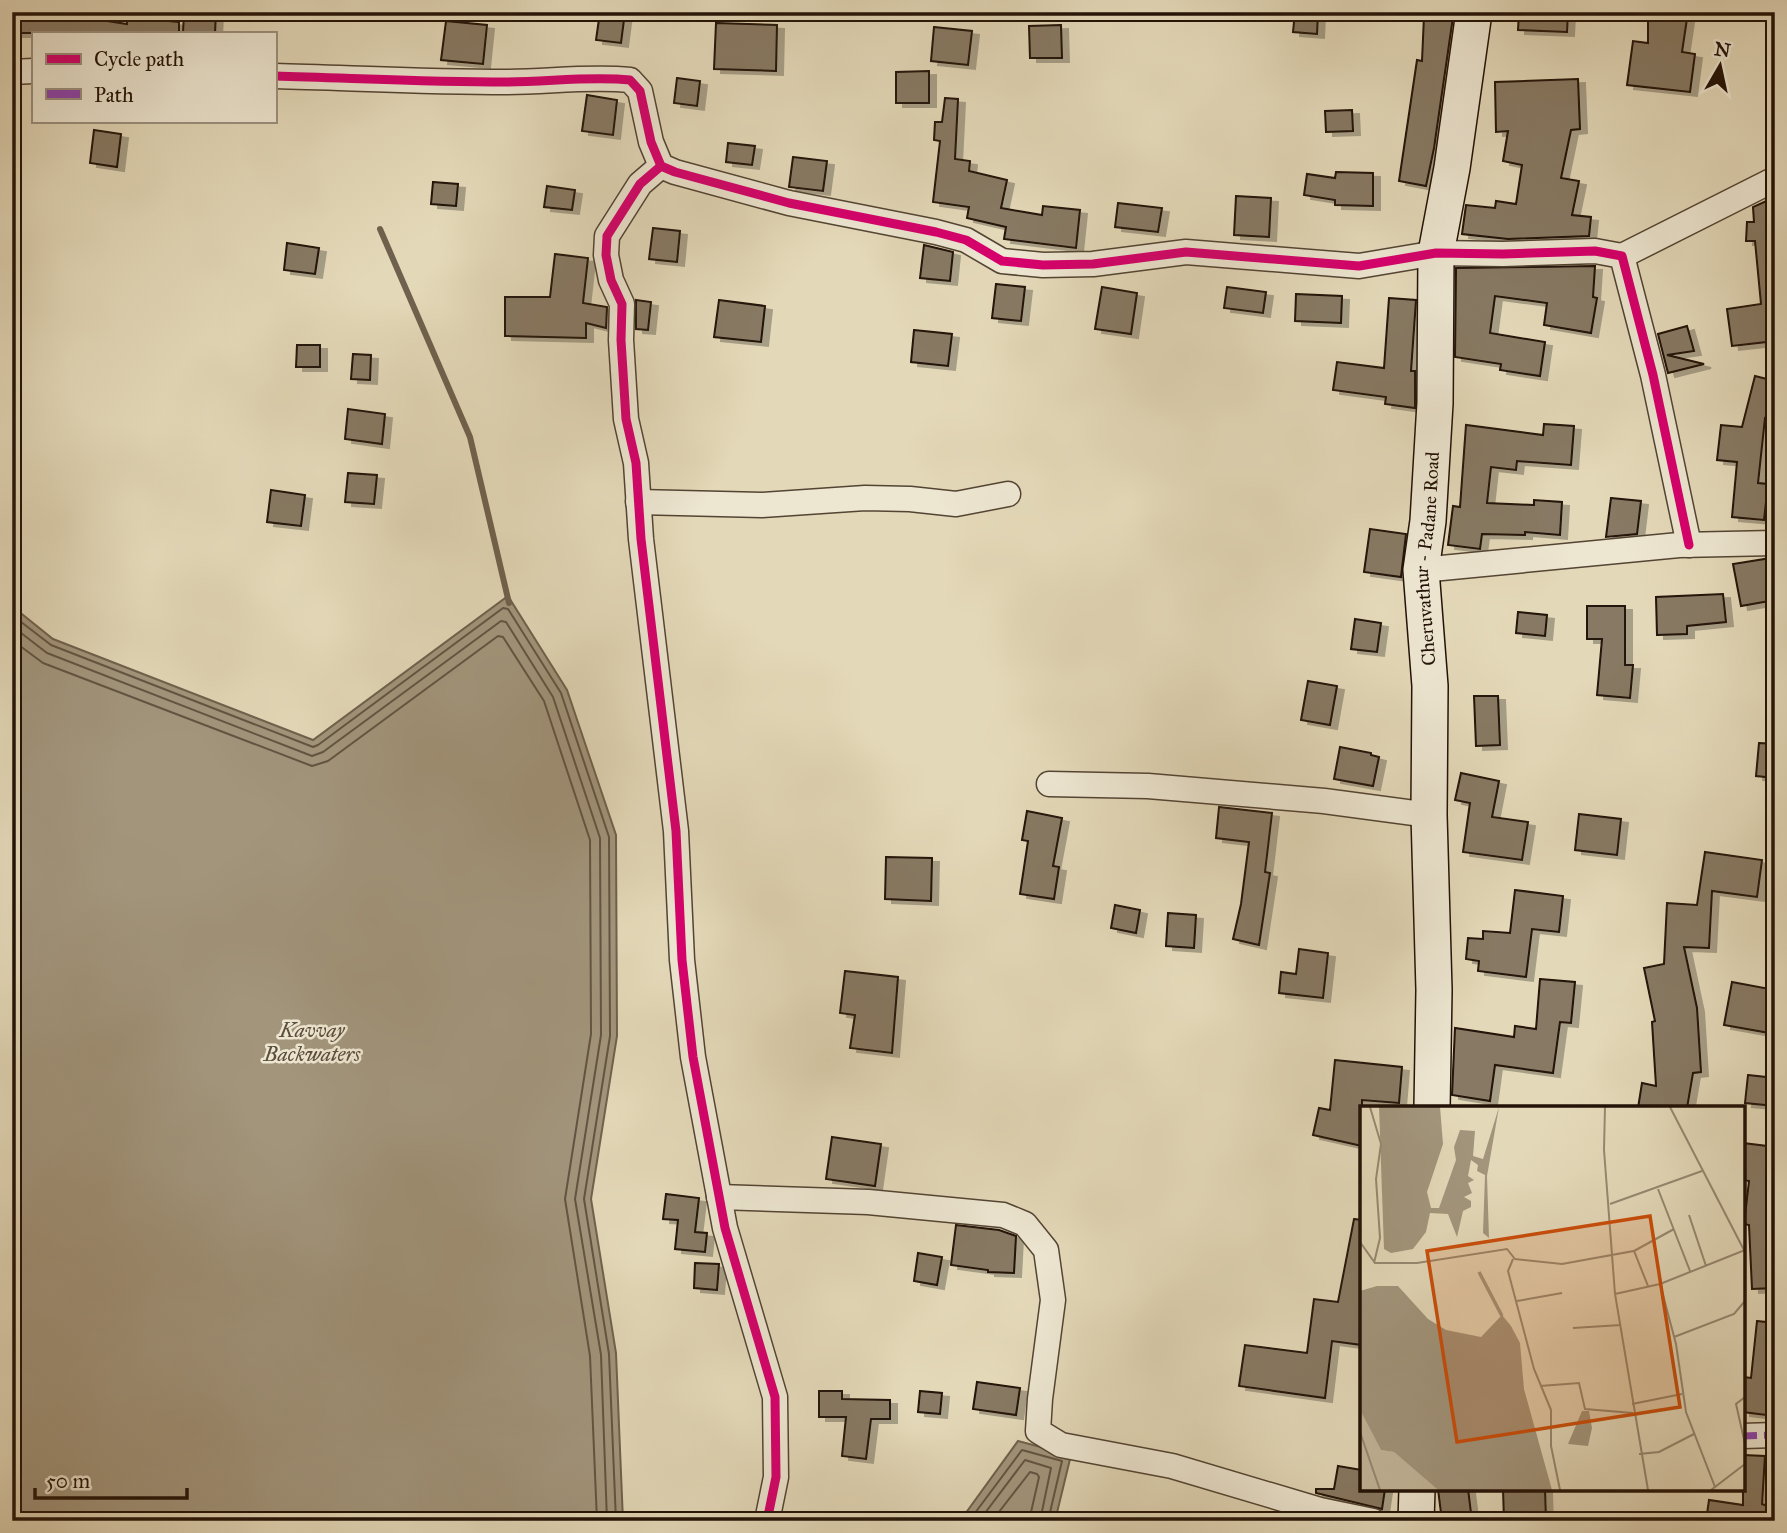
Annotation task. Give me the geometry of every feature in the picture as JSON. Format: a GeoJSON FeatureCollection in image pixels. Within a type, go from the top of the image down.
{"type":"FeatureCollection","features":[{"type":"Feature","properties":{"kind":"main road","name":"Cheruvathur - Padane Road"},"geometry":{"type":"LineString","coordinates":[[1432,1106],[1434,990],[1429,815],[1430,686],[1421,570],[1428,521],[1435,404],[1436,253],[1452,168],[1474,12]]}},
{"type":"Feature","properties":{"kind":"main road"},"geometry":{"type":"LineString","coordinates":[[1416,1521],[1418,1491]]}},
{"type":"Feature","properties":{"kind":"street"},"geometry":{"type":"LineString","coordinates":[[12,72],[32,71]]}},
{"type":"Feature","properties":{"kind":"street"},"geometry":{"type":"LineString","coordinates":[[276,76],[483,82],[535,82],[603,77],[630,80],[640,91],[652,142],[661,166],[675,173],[789,203],[936,232],[966,240],[1002,261],[1043,265],[1093,264],[1186,252],[1359,266],[1436,253],[1595,251],[1622,256],[1775,179]]}},
{"type":"Feature","properties":{"kind":"street"},"geometry":{"type":"LineString","coordinates":[[661,166],[640,184],[607,236],[606,255],[611,280],[622,304],[621,340],[626,419],[636,463],[640,539],[676,831],[682,960],[693,1057],[725,1228],[775,1397],[776,1477],[767,1521]]}},
{"type":"Feature","properties":{"kind":"street"},"geometry":{"type":"LineString","coordinates":[[1622,256],[1653,375],[1689,545]]}},
{"type":"Feature","properties":{"kind":"street"},"geometry":{"type":"LineString","coordinates":[[638,502],[762,505],[866,498],[956,504],[1008,494]]}},
{"type":"Feature","properties":{"kind":"street"},"geometry":{"type":"LineString","coordinates":[[1421,570],[1689,545],[1775,543]]}},
{"type":"Feature","properties":{"kind":"street"},"geometry":{"type":"LineString","coordinates":[[1049,784],[1148,786],[1324,801],[1429,815]]}},
{"type":"Feature","properties":{"kind":"street"},"geometry":{"type":"LineString","coordinates":[[719,1197],[868,1202],[1003,1214],[1025,1224],[1046,1251],[1053,1300],[1038,1431],[1061,1445],[1172,1466],[1320,1510],[1373,1521]]}},
{"type":"Feature","properties":{"kind":"street"},"geometry":{"type":"LineString","coordinates":[[1745,1436],[1775,1435]]}},
{"type":"Feature","properties":{"kind":"water","name":"Kavvay Backwaters"},"geometry":{"type":"Polygon","coordinates":[[[508,596],[567,690],[616,835],[617,1036],[591,1199],[616,1353],[623,1521],[12,1521],[12,606],[53,639],[313,740],[508,596]]]}},
{"type":"Feature","properties":{"kind":"water"},"geometry":{"type":"Polygon","coordinates":[[[1018,1441],[1071,1455],[1055,1521],[960,1521],[1018,1441]]]}},
{"type":"Feature","properties":{"kind":"building"},"geometry":{"type":"Polygon","coordinates":[[[40,12],[69,12],[68,15],[127,24],[127,17],[179,22],[179,32],[12,33],[12,15],[40,18],[40,12]]]}},
{"type":"Feature","properties":{"kind":"building"},"geometry":{"type":"Polygon","coordinates":[[[184,12],[216,12],[215,32],[183,32],[184,12]]]}},
{"type":"Feature","properties":{"kind":"building"},"geometry":{"type":"Polygon","coordinates":[[[600,12],[625,12],[621,43],[596,40],[600,12]]]}},
{"type":"Feature","properties":{"kind":"building"},"geometry":{"type":"Polygon","coordinates":[[[1295,12],[1318,13],[1317,34],[1293,32],[1295,12]]]}},
{"type":"Feature","properties":{"kind":"building"},"geometry":{"type":"Polygon","coordinates":[[[1519,12],[1568,12],[1567,32],[1518,30],[1519,12]]]}},
{"type":"Feature","properties":{"kind":"building"},"geometry":{"type":"Polygon","coordinates":[[[1648,12],[1688,12],[1682,52],[1695,54],[1690,92],[1627,85],[1633,41],[1648,43],[1648,12]]]}},
{"type":"Feature","properties":{"kind":"building"},"geometry":{"type":"Polygon","coordinates":[[[1424,16],[1453,17],[1426,186],[1399,181],[1417,60],[1422,61],[1424,16]]]}},
{"type":"Feature","properties":{"kind":"building"},"geometry":{"type":"Polygon","coordinates":[[[446,21],[487,25],[483,64],[441,60],[446,21]]]}},
{"type":"Feature","properties":{"kind":"building"},"geometry":{"type":"Polygon","coordinates":[[[716,23],[777,25],[776,71],[714,69],[716,23]]]}},
{"type":"Feature","properties":{"kind":"building"},"geometry":{"type":"Polygon","coordinates":[[[1061,25],[1062,58],[1030,58],[1029,26],[1061,25]]]}},
{"type":"Feature","properties":{"kind":"building"},"geometry":{"type":"Polygon","coordinates":[[[934,27],[972,31],[968,65],[931,61],[934,27]]]}},
{"type":"Feature","properties":{"kind":"building"},"geometry":{"type":"Polygon","coordinates":[[[929,71],[929,103],[896,103],[896,72],[929,71]]]}},
{"type":"Feature","properties":{"kind":"building"},"geometry":{"type":"Polygon","coordinates":[[[677,78],[700,81],[697,106],[674,103],[677,78]]]}},
{"type":"Feature","properties":{"kind":"building"},"geometry":{"type":"Polygon","coordinates":[[[1578,79],[1580,129],[1571,130],[1561,178],[1579,181],[1572,215],[1591,217],[1589,236],[1508,239],[1462,234],[1466,205],[1495,208],[1496,201],[1516,204],[1522,165],[1503,161],[1508,131],[1496,132],[1495,82],[1578,79]]]}},
{"type":"Feature","properties":{"kind":"building"},"geometry":{"type":"Polygon","coordinates":[[[587,95],[617,100],[613,135],[582,131],[587,95]]]}},
{"type":"Feature","properties":{"kind":"building"},"geometry":{"type":"Polygon","coordinates":[[[945,98],[958,99],[955,159],[970,161],[969,171],[1007,180],[1001,208],[1042,215],[1043,206],[1080,210],[1076,248],[1004,239],[1006,227],[967,218],[969,207],[933,202],[940,141],[934,140],[935,122],[942,122],[945,98]]]}},
{"type":"Feature","properties":{"kind":"building"},"geometry":{"type":"Polygon","coordinates":[[[1352,110],[1353,131],[1326,132],[1325,111],[1352,110]]]}},
{"type":"Feature","properties":{"kind":"building"},"geometry":{"type":"Polygon","coordinates":[[[94,130],[121,134],[117,167],[90,163],[94,130]]]}},
{"type":"Feature","properties":{"kind":"building"},"geometry":{"type":"Polygon","coordinates":[[[728,143],[755,146],[752,165],[726,162],[728,143]]]}},
{"type":"Feature","properties":{"kind":"building"},"geometry":{"type":"Polygon","coordinates":[[[793,157],[827,161],[823,191],[789,187],[793,157]]]}},
{"type":"Feature","properties":{"kind":"building"},"geometry":{"type":"Polygon","coordinates":[[[1336,172],[1373,173],[1373,206],[1335,205],[1335,200],[1304,195],[1307,174],[1335,178],[1336,172]]]}},
{"type":"Feature","properties":{"kind":"building"},"geometry":{"type":"Polygon","coordinates":[[[433,182],[458,184],[456,206],[431,204],[433,182]]]}},
{"type":"Feature","properties":{"kind":"building"},"geometry":{"type":"Polygon","coordinates":[[[547,186],[575,190],[572,210],[544,207],[547,186]]]}},
{"type":"Feature","properties":{"kind":"building"},"geometry":{"type":"Polygon","coordinates":[[[1236,196],[1271,198],[1269,237],[1234,235],[1236,196]]]}},
{"type":"Feature","properties":{"kind":"building"},"geometry":{"type":"Polygon","coordinates":[[[1775,197],[1775,341],[1732,346],[1727,309],[1761,304],[1755,241],[1746,241],[1747,222],[1754,222],[1753,207],[1775,197]]]}},
{"type":"Feature","properties":{"kind":"building"},"geometry":{"type":"Polygon","coordinates":[[[1118,203],[1162,208],[1158,232],[1115,227],[1118,203]]]}},
{"type":"Feature","properties":{"kind":"building"},"geometry":{"type":"Polygon","coordinates":[[[653,228],[680,231],[677,262],[649,259],[653,228]]]}},
{"type":"Feature","properties":{"kind":"building"},"geometry":{"type":"Polygon","coordinates":[[[287,243],[319,248],[315,274],[284,270],[287,243]]]}},
{"type":"Feature","properties":{"kind":"building"},"geometry":{"type":"Polygon","coordinates":[[[924,245],[953,252],[950,281],[920,278],[924,245]]]}},
{"type":"Feature","properties":{"kind":"building"},"geometry":{"type":"Polygon","coordinates":[[[555,254],[588,258],[583,303],[607,307],[606,328],[586,323],[586,338],[505,336],[505,297],[550,297],[555,254]]]}},
{"type":"Feature","properties":{"kind":"building"},"geometry":{"type":"Polygon","coordinates":[[[1595,266],[1593,297],[1597,298],[1591,333],[1544,325],[1547,303],[1495,296],[1490,333],[1545,342],[1540,376],[1500,370],[1501,364],[1455,357],[1456,268],[1595,266]]]}},
{"type":"Feature","properties":{"kind":"building"},"geometry":{"type":"Polygon","coordinates":[[[996,284],[1025,287],[1021,321],[992,318],[996,284]]]}},
{"type":"Feature","properties":{"kind":"building"},"geometry":{"type":"Polygon","coordinates":[[[1102,287],[1137,293],[1131,334],[1095,329],[1102,287]]]}},
{"type":"Feature","properties":{"kind":"building"},"geometry":{"type":"Polygon","coordinates":[[[1227,287],[1266,292],[1263,313],[1224,308],[1227,287]]]}},
{"type":"Feature","properties":{"kind":"building"},"geometry":{"type":"Polygon","coordinates":[[[1296,294],[1342,296],[1341,323],[1295,321],[1296,294]]]}},
{"type":"Feature","properties":{"kind":"building"},"geometry":{"type":"Polygon","coordinates":[[[1389,298],[1416,300],[1411,371],[1415,371],[1415,408],[1385,404],[1386,397],[1333,390],[1337,362],[1384,368],[1389,298]]]}},
{"type":"Feature","properties":{"kind":"building"},"geometry":{"type":"Polygon","coordinates":[[[636,300],[651,302],[648,330],[636,329],[636,300]]]}},
{"type":"Feature","properties":{"kind":"building"},"geometry":{"type":"Polygon","coordinates":[[[719,300],[765,306],[761,342],[714,337],[719,300]]]}},
{"type":"Feature","properties":{"kind":"building"},"geometry":{"type":"Polygon","coordinates":[[[1687,326],[1694,351],[1667,355],[1704,364],[1668,373],[1658,334],[1687,326]]]}},
{"type":"Feature","properties":{"kind":"building"},"geometry":{"type":"Polygon","coordinates":[[[914,330],[952,334],[948,366],[911,362],[914,330]]]}},
{"type":"Feature","properties":{"kind":"building"},"geometry":{"type":"Polygon","coordinates":[[[297,345],[320,345],[320,367],[296,367],[297,345]]]}},
{"type":"Feature","properties":{"kind":"building"},"geometry":{"type":"Polygon","coordinates":[[[353,354],[371,355],[370,380],[351,379],[353,354]]]}},
{"type":"Feature","properties":{"kind":"building"},"geometry":{"type":"Polygon","coordinates":[[[1755,376],[1775,381],[1775,420],[1765,418],[1758,483],[1768,484],[1764,520],[1732,517],[1737,462],[1717,460],[1721,425],[1742,427],[1755,376]]]}},
{"type":"Feature","properties":{"kind":"building"},"geometry":{"type":"Polygon","coordinates":[[[348,409],[385,414],[382,444],[345,439],[348,409]]]}},
{"type":"Feature","properties":{"kind":"building"},"geometry":{"type":"Polygon","coordinates":[[[1544,424],[1574,426],[1571,465],[1517,461],[1516,470],[1491,467],[1487,503],[1534,505],[1534,500],[1562,502],[1560,535],[1525,532],[1525,535],[1482,534],[1480,549],[1448,545],[1453,506],[1460,507],[1466,425],[1543,435],[1544,424]]]}},
{"type":"Feature","properties":{"kind":"building"},"geometry":{"type":"Polygon","coordinates":[[[348,473],[377,475],[374,504],[345,502],[348,473]]]}},
{"type":"Feature","properties":{"kind":"building"},"geometry":{"type":"Polygon","coordinates":[[[271,490],[305,495],[301,526],[267,522],[271,490]]]}},
{"type":"Feature","properties":{"kind":"building"},"geometry":{"type":"Polygon","coordinates":[[[1611,498],[1641,501],[1637,534],[1606,537],[1611,498]]]}},
{"type":"Feature","properties":{"kind":"building"},"geometry":{"type":"Polygon","coordinates":[[[1370,529],[1406,534],[1401,577],[1364,572],[1370,529]]]}},
{"type":"Feature","properties":{"kind":"building"},"geometry":{"type":"Polygon","coordinates":[[[1771,558],[1775,576],[1775,600],[1741,606],[1733,564],[1771,558]]]}},
{"type":"Feature","properties":{"kind":"building"},"geometry":{"type":"Polygon","coordinates":[[[1723,594],[1726,622],[1687,626],[1687,634],[1657,635],[1656,597],[1723,594]]]}},
{"type":"Feature","properties":{"kind":"building"},"geometry":{"type":"Polygon","coordinates":[[[1587,606],[1625,606],[1625,665],[1633,665],[1630,698],[1597,695],[1602,639],[1587,639],[1587,606]]]}},
{"type":"Feature","properties":{"kind":"building"},"geometry":{"type":"Polygon","coordinates":[[[1518,612],[1547,615],[1545,636],[1516,633],[1518,612]]]}},
{"type":"Feature","properties":{"kind":"building"},"geometry":{"type":"Polygon","coordinates":[[[1355,619],[1381,623],[1377,652],[1351,649],[1355,619]]]}},
{"type":"Feature","properties":{"kind":"building"},"geometry":{"type":"Polygon","coordinates":[[[1308,681],[1337,686],[1330,725],[1301,720],[1308,681]]]}},
{"type":"Feature","properties":{"kind":"building"},"geometry":{"type":"Polygon","coordinates":[[[1474,696],[1498,696],[1500,745],[1476,746],[1474,696]]]}},
{"type":"Feature","properties":{"kind":"building"},"geometry":{"type":"Polygon","coordinates":[[[1759,743],[1775,744],[1775,778],[1756,776],[1759,743]]]}},
{"type":"Feature","properties":{"kind":"building"},"geometry":{"type":"Polygon","coordinates":[[[1340,747],[1379,757],[1373,786],[1334,779],[1340,747]]]}},
{"type":"Feature","properties":{"kind":"building"},"geometry":{"type":"Polygon","coordinates":[[[1461,773],[1499,781],[1492,817],[1528,822],[1522,860],[1463,852],[1470,803],[1455,800],[1461,773]]]}},
{"type":"Feature","properties":{"kind":"building"},"geometry":{"type":"Polygon","coordinates":[[[1219,807],[1272,813],[1265,872],[1270,873],[1259,945],[1233,939],[1241,904],[1249,842],[1216,838],[1219,807]]]}},
{"type":"Feature","properties":{"kind":"building"},"geometry":{"type":"Polygon","coordinates":[[[1027,811],[1062,818],[1053,866],[1059,867],[1054,899],[1020,894],[1028,841],[1022,840],[1027,811]]]}},
{"type":"Feature","properties":{"kind":"building"},"geometry":{"type":"Polygon","coordinates":[[[1579,814],[1621,819],[1617,855],[1575,850],[1579,814]]]}},
{"type":"Feature","properties":{"kind":"building"},"geometry":{"type":"Polygon","coordinates":[[[1705,852],[1762,860],[1757,897],[1712,891],[1709,948],[1684,947],[1697,1008],[1701,1072],[1693,1073],[1687,1106],[1638,1106],[1642,1083],[1656,1086],[1652,1022],[1655,1021],[1644,968],[1664,964],[1667,903],[1697,905],[1705,852]]]}},
{"type":"Feature","properties":{"kind":"building"},"geometry":{"type":"Polygon","coordinates":[[[886,857],[932,858],[931,901],[885,899],[886,857]]]}},
{"type":"Feature","properties":{"kind":"building"},"geometry":{"type":"Polygon","coordinates":[[[1515,890],[1563,896],[1559,932],[1532,929],[1526,977],[1478,971],[1479,961],[1466,959],[1468,938],[1483,939],[1483,931],[1510,933],[1515,890]]]}},
{"type":"Feature","properties":{"kind":"building"},"geometry":{"type":"Polygon","coordinates":[[[1115,905],[1140,910],[1136,933],[1111,928],[1115,905]]]}},
{"type":"Feature","properties":{"kind":"building"},"geometry":{"type":"Polygon","coordinates":[[[1168,913],[1196,915],[1194,948],[1166,946],[1168,913]]]}},
{"type":"Feature","properties":{"kind":"building"},"geometry":{"type":"Polygon","coordinates":[[[1299,949],[1328,953],[1323,998],[1279,993],[1281,972],[1296,974],[1299,949]]]}},
{"type":"Feature","properties":{"kind":"building"},"geometry":{"type":"Polygon","coordinates":[[[845,971],[898,977],[892,1053],[850,1048],[855,1015],[840,1013],[845,971]]]}},
{"type":"Feature","properties":{"kind":"building"},"geometry":{"type":"Polygon","coordinates":[[[1540,979],[1575,982],[1571,1023],[1560,1022],[1553,1073],[1495,1065],[1490,1101],[1452,1095],[1455,1028],[1514,1037],[1515,1026],[1536,1029],[1540,979]]]}},
{"type":"Feature","properties":{"kind":"building"},"geometry":{"type":"Polygon","coordinates":[[[1732,982],[1775,990],[1775,1034],[1724,1025],[1732,982]]]}},
{"type":"Feature","properties":{"kind":"building"},"geometry":{"type":"Polygon","coordinates":[[[1335,1060],[1402,1067],[1399,1103],[1362,1100],[1360,1146],[1313,1135],[1319,1108],[1330,1110],[1335,1060]]]}},
{"type":"Feature","properties":{"kind":"building"},"geometry":{"type":"Polygon","coordinates":[[[1748,1075],[1775,1078],[1775,1106],[1745,1103],[1748,1075]]]}},
{"type":"Feature","properties":{"kind":"building"},"geometry":{"type":"Polygon","coordinates":[[[832,1137],[881,1144],[875,1186],[826,1179],[832,1137]]]}},
{"type":"Feature","properties":{"kind":"building"},"geometry":{"type":"Polygon","coordinates":[[[1745,1143],[1775,1147],[1775,1288],[1752,1289],[1749,1225],[1745,1224],[1749,1181],[1745,1180],[1745,1143]]]}},
{"type":"Feature","properties":{"kind":"building"},"geometry":{"type":"Polygon","coordinates":[[[666,1194],[699,1198],[695,1232],[707,1233],[705,1252],[675,1249],[678,1220],[663,1219],[666,1194]]]}},
{"type":"Feature","properties":{"kind":"building"},"geometry":{"type":"Polygon","coordinates":[[[1354,1219],[1360,1220],[1360,1345],[1332,1341],[1325,1398],[1239,1386],[1245,1345],[1307,1353],[1314,1299],[1338,1302],[1354,1219]]]}},
{"type":"Feature","properties":{"kind":"building"},"geometry":{"type":"Polygon","coordinates":[[[956,1225],[999,1230],[1016,1236],[1014,1273],[988,1272],[951,1265],[956,1225]]]}},
{"type":"Feature","properties":{"kind":"building"},"geometry":{"type":"Polygon","coordinates":[[[918,1253],[942,1257],[937,1285],[914,1281],[918,1253]]]}},
{"type":"Feature","properties":{"kind":"building"},"geometry":{"type":"Polygon","coordinates":[[[695,1263],[719,1264],[717,1290],[694,1288],[695,1263]]]}},
{"type":"Feature","properties":{"kind":"building"},"geometry":{"type":"Polygon","coordinates":[[[1757,1321],[1775,1323],[1775,1370],[1771,1370],[1766,1415],[1745,1412],[1745,1377],[1751,1378],[1757,1321]]]}},
{"type":"Feature","properties":{"kind":"building"},"geometry":{"type":"Polygon","coordinates":[[[977,1382],[1020,1388],[1016,1415],[973,1409],[977,1382]]]}},
{"type":"Feature","properties":{"kind":"building"},"geometry":{"type":"Polygon","coordinates":[[[819,1391],[842,1391],[842,1399],[890,1400],[890,1419],[871,1419],[866,1459],[842,1456],[846,1417],[819,1417],[819,1391]]]}},
{"type":"Feature","properties":{"kind":"building"},"geometry":{"type":"Polygon","coordinates":[[[920,1391],[942,1393],[940,1414],[918,1412],[920,1391]]]}},
{"type":"Feature","properties":{"kind":"building"},"geometry":{"type":"Polygon","coordinates":[[[1745,1455],[1765,1456],[1762,1504],[1775,1509],[1775,1521],[1706,1521],[1709,1500],[1743,1505],[1745,1455]]]}},
{"type":"Feature","properties":{"kind":"building"},"geometry":{"type":"Polygon","coordinates":[[[1338,1466],[1360,1470],[1360,1491],[1385,1491],[1382,1509],[1316,1493],[1316,1489],[1334,1489],[1338,1466]]]}},
{"type":"Feature","properties":{"kind":"building"},"geometry":{"type":"Polygon","coordinates":[[[1438,1491],[1468,1491],[1472,1521],[1442,1521],[1438,1491]]]}},
{"type":"Feature","properties":{"kind":"building"},"geometry":{"type":"Polygon","coordinates":[[[1503,1491],[1545,1491],[1546,1520],[1504,1521],[1503,1491]]]}},
{"type":"Feature","properties":{"kind":"waterway"},"geometry":{"type":"LineString","coordinates":[[380,229],[470,437],[509,603]]}},
{"type":"Feature","properties":{"kind":"marked path"},"geometry":{"type":"LineString","coordinates":[[1745,1436],[1775,1435]]}},
{"type":"Feature","properties":{"kind":"cycle path"},"geometry":{"type":"LineString","coordinates":[[276,76],[477,82],[630,80],[640,91],[651,142],[661,166],[789,203],[966,240],[1002,261],[1043,265],[1093,264],[1186,252],[1359,266],[1436,253],[1595,251],[1622,256],[1653,375],[1689,545]]}},
{"type":"Feature","properties":{"kind":"cycle path"},"geometry":{"type":"LineString","coordinates":[[661,166],[640,184],[607,236],[606,255],[611,280],[622,304],[621,340],[626,419],[636,463],[641,539],[676,831],[682,960],[693,1057],[725,1228],[775,1397],[776,1477],[767,1521]]}}]}
